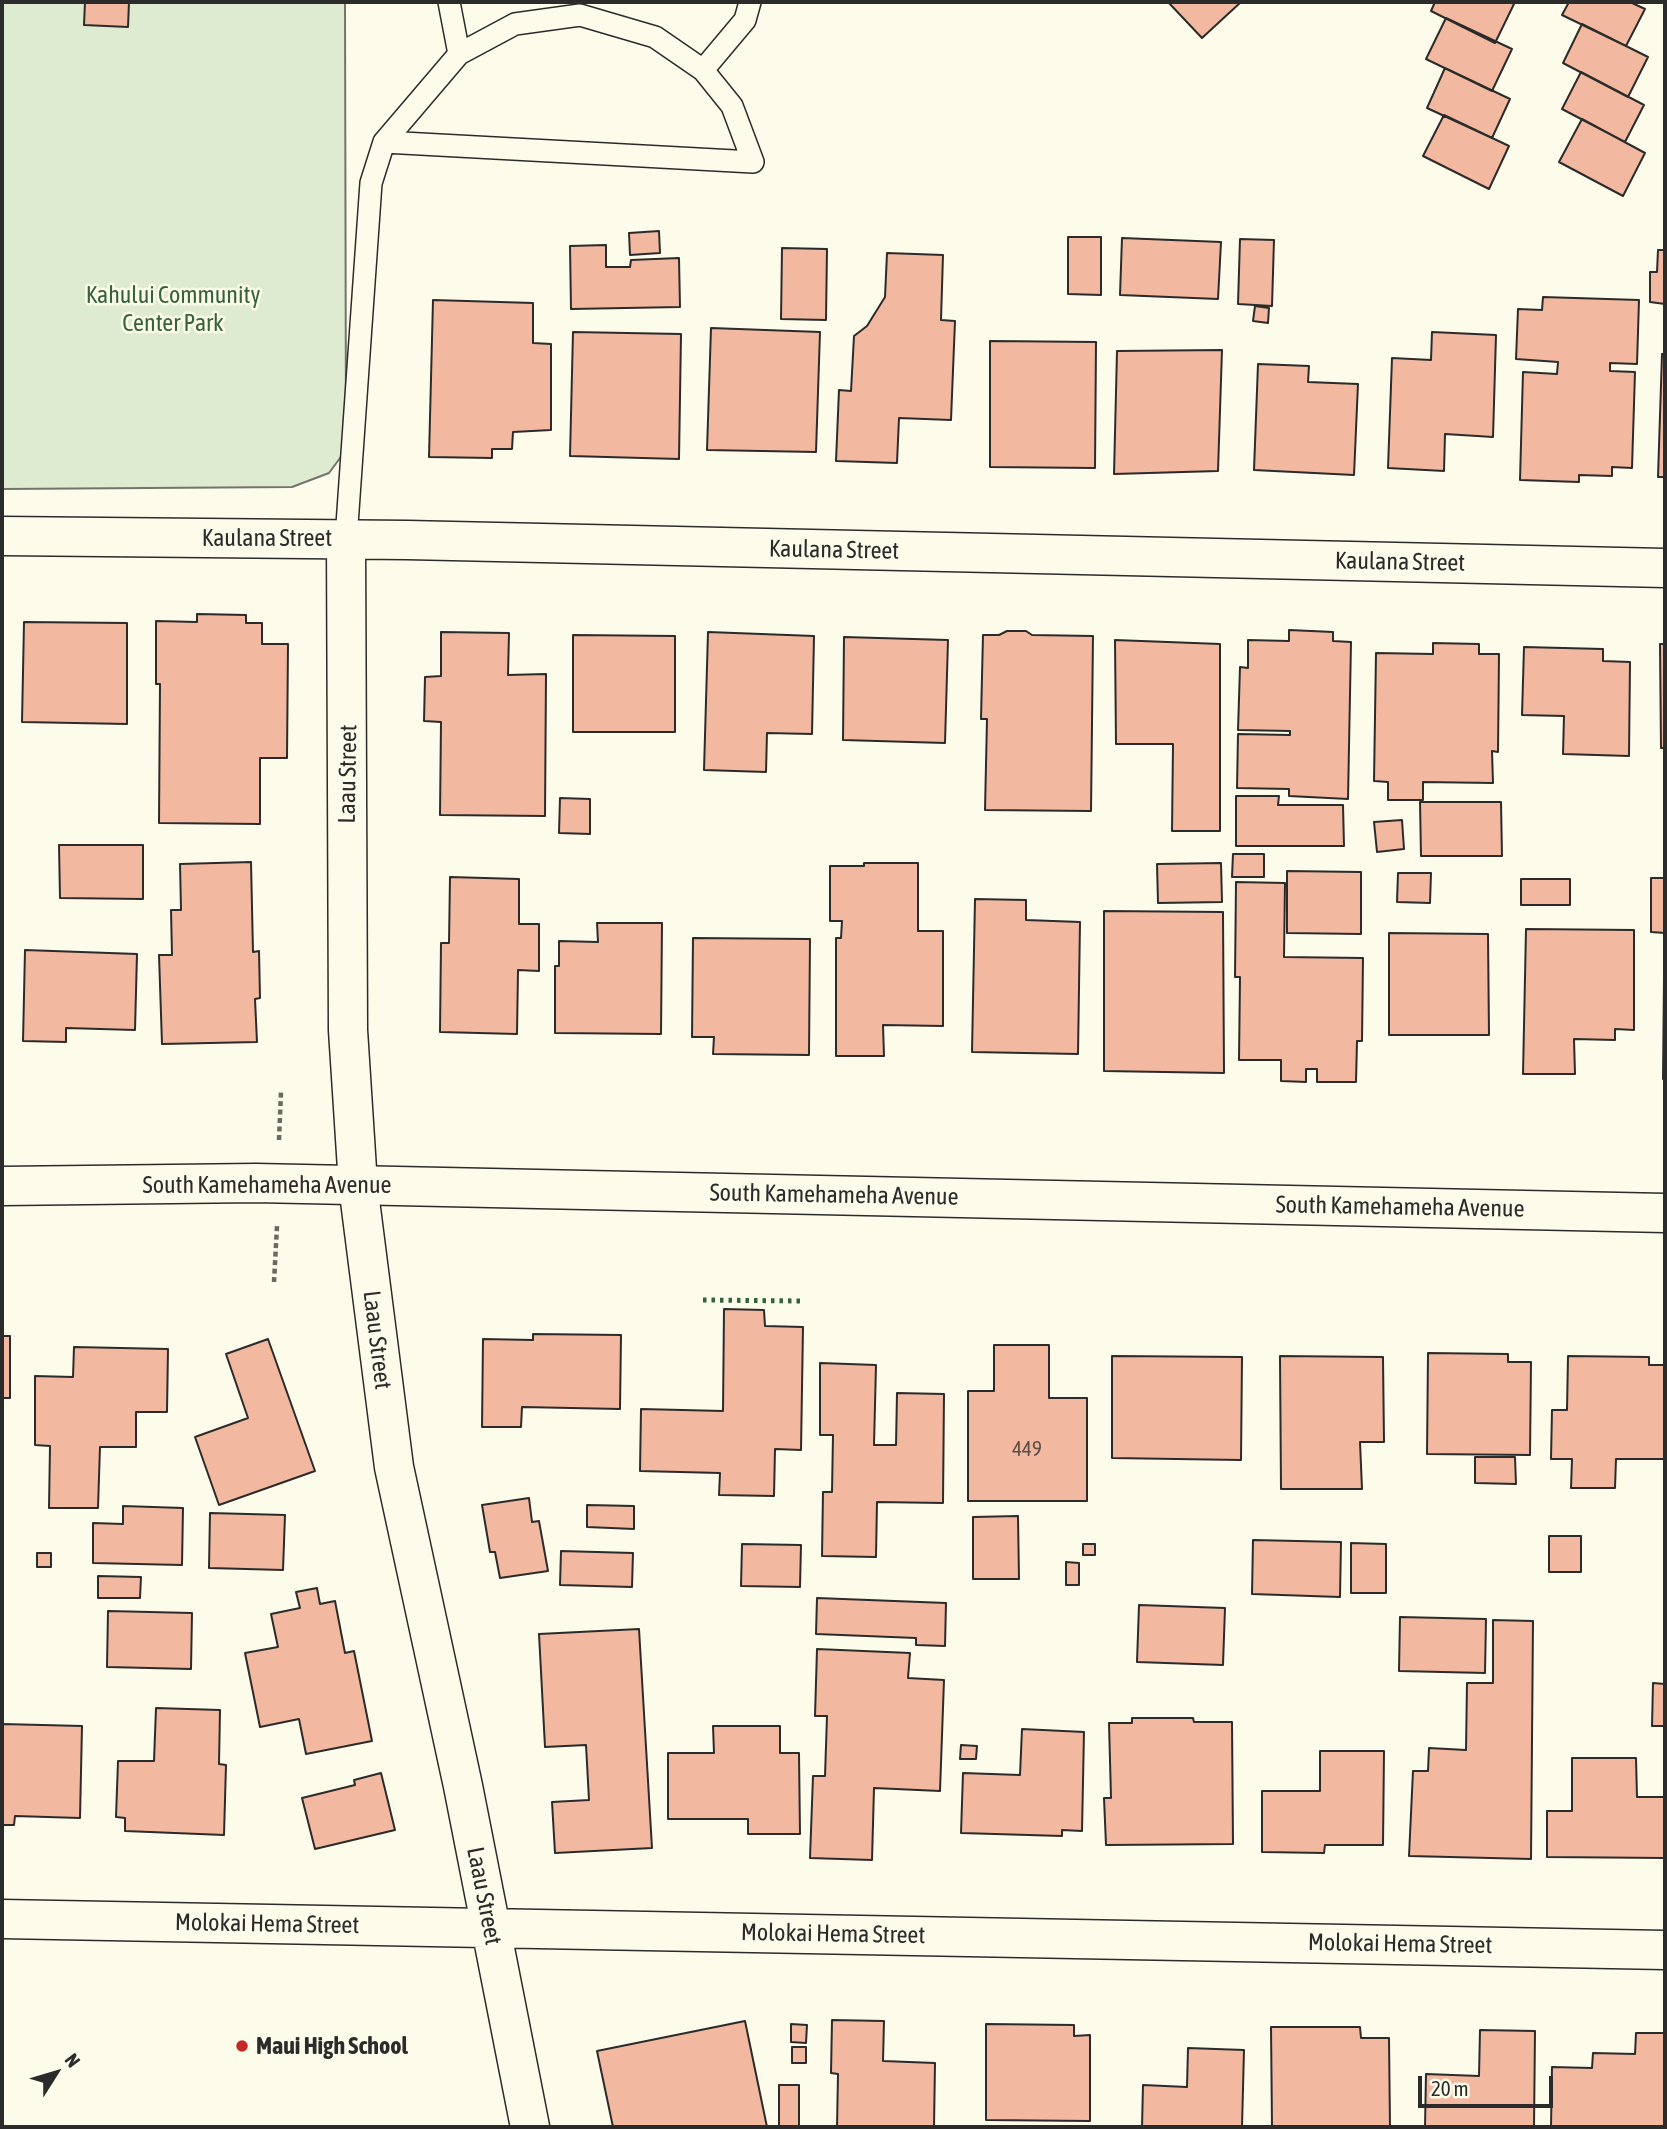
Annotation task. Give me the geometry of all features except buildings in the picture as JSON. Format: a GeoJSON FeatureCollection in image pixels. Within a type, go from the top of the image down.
{"type":"FeatureCollection","features":[{"type":"Feature","properties":{"kind":"street","name":"Kaulana Street"},"geometry":{"type":"LineString","coordinates":[[2,536],[346,539],[1665,568]]}},
{"type":"Feature","properties":{"kind":"street","name":"Laau Street"},"geometry":{"type":"LineString","coordinates":[[346,539],[348,1030],[358,1185],[394,1467],[530,2127]]}},
{"type":"Feature","properties":{"kind":"street","name":"South Kamehameha Avenue"},"geometry":{"type":"LineString","coordinates":[[2,1186],[358,1185],[1665,1213]]}},
{"type":"Feature","properties":{"kind":"street","name":"Molokai Hema Street"},"geometry":{"type":"LineString","coordinates":[[2,1919],[1665,1950]]}},
{"type":"Feature","properties":{"kind":"lane"},"geometry":{"type":"LineString","coordinates":[[449,2],[459,54]]}},
{"type":"Feature","properties":{"kind":"lane"},"geometry":{"type":"LineString","coordinates":[[703,70],[745,20],[750,2]]}},
{"type":"Feature","properties":{"kind":"lane"},"geometry":{"type":"LineString","coordinates":[[346,539],[371,183],[384,142],[459,54],[515,24],[584,8],[655,37],[703,70],[732,106],[753,162],[384,142]]}},
{"type":"Feature","properties":{"kind":"path"},"geometry":{"type":"LineString","coordinates":[[278,1150],[281,1092]]}},
{"type":"Feature","properties":{"kind":"path"},"geometry":{"type":"LineString","coordinates":[[274,1282],[277,1218]]}},
{"type":"Feature","properties":{"kind":"green space","name":"Kahului Community Center Park"},"geometry":{"type":"Polygon","coordinates":[[[2,2],[345,2],[346,450],[329,473],[292,487],[2,489],[2,2]]]}},
{"type":"Feature","properties":{"kind":"hedge"},"geometry":{"type":"LineString","coordinates":[[703,1300],[801,1301]]}},
{"type":"Feature","properties":{"kind":"place","name":"Maui High School"},"geometry":{"type":"Point","coordinates":[242,2046]}}]}
